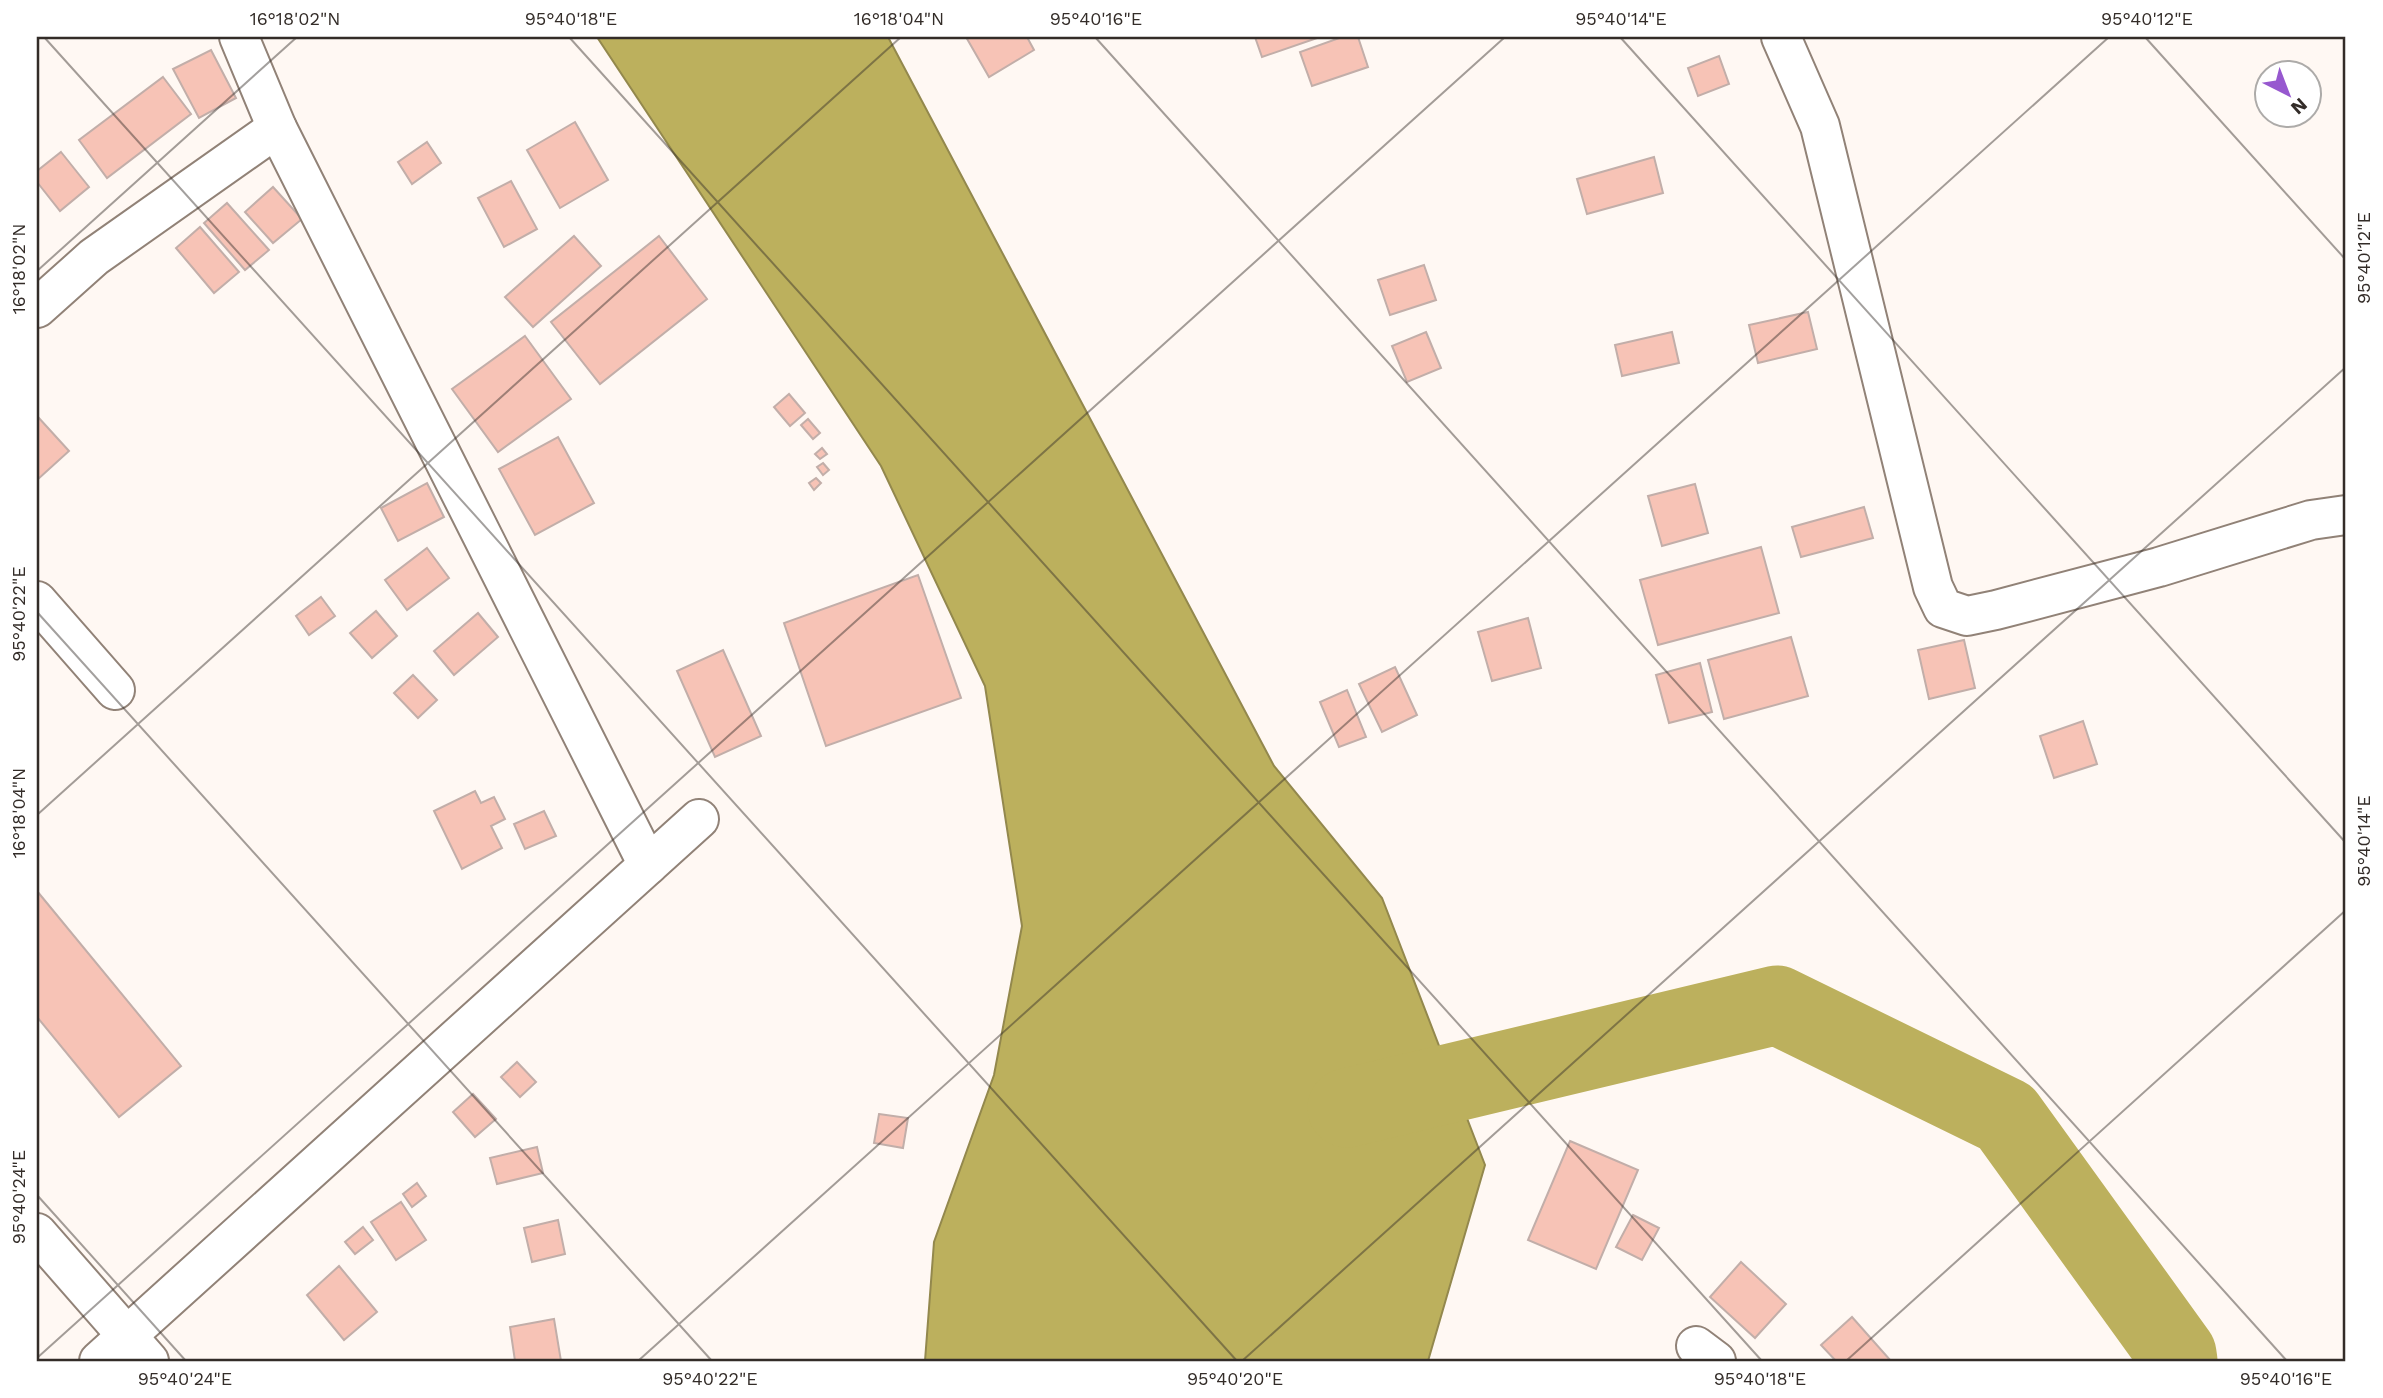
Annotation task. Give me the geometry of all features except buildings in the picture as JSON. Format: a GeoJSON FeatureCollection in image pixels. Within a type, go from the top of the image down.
{"type":"FeatureCollection","features":[{"type":"Feature","properties":{"kind":"street"},"geometry":{"type":"LineString","coordinates":[[239,37],[276,128],[648,865]]}},
{"type":"Feature","properties":{"kind":"street"},"geometry":{"type":"LineString","coordinates":[[1781,37],[1820,126],[1933,587],[1943,608],[1967,616],[1996,610],[2159,567],[2311,520],[2346,515]]}},
{"type":"Feature","properties":{"kind":"street"},"geometry":{"type":"LineString","coordinates":[[37,308],[93,257],[276,128]]}},
{"type":"Feature","properties":{"kind":"street"},"geometry":{"type":"LineString","coordinates":[[37,601],[115,690]]}},
{"type":"Feature","properties":{"kind":"street"},"geometry":{"type":"LineString","coordinates":[[99,1361],[138,1349],[699,819]]}},
{"type":"Feature","properties":{"kind":"street"},"geometry":{"type":"LineString","coordinates":[[37,1233],[138,1349]]}},
{"type":"Feature","properties":{"kind":"shaded area"},"geometry":{"type":"Polygon","coordinates":[[[597,37],[888,37],[1274,766],[1382,898],[1485,1165],[1428,1361],[925,1361],[934,1242],[994,1075],[1022,926],[985,686],[881,466],[597,37]]]}},
{"type":"Feature","properties":{"kind":"waterway"},"geometry":{"type":"LineString","coordinates":[[1347,1108],[1777,1005],[2006,1117],[2177,1354],[2178,1361]]}}]}
